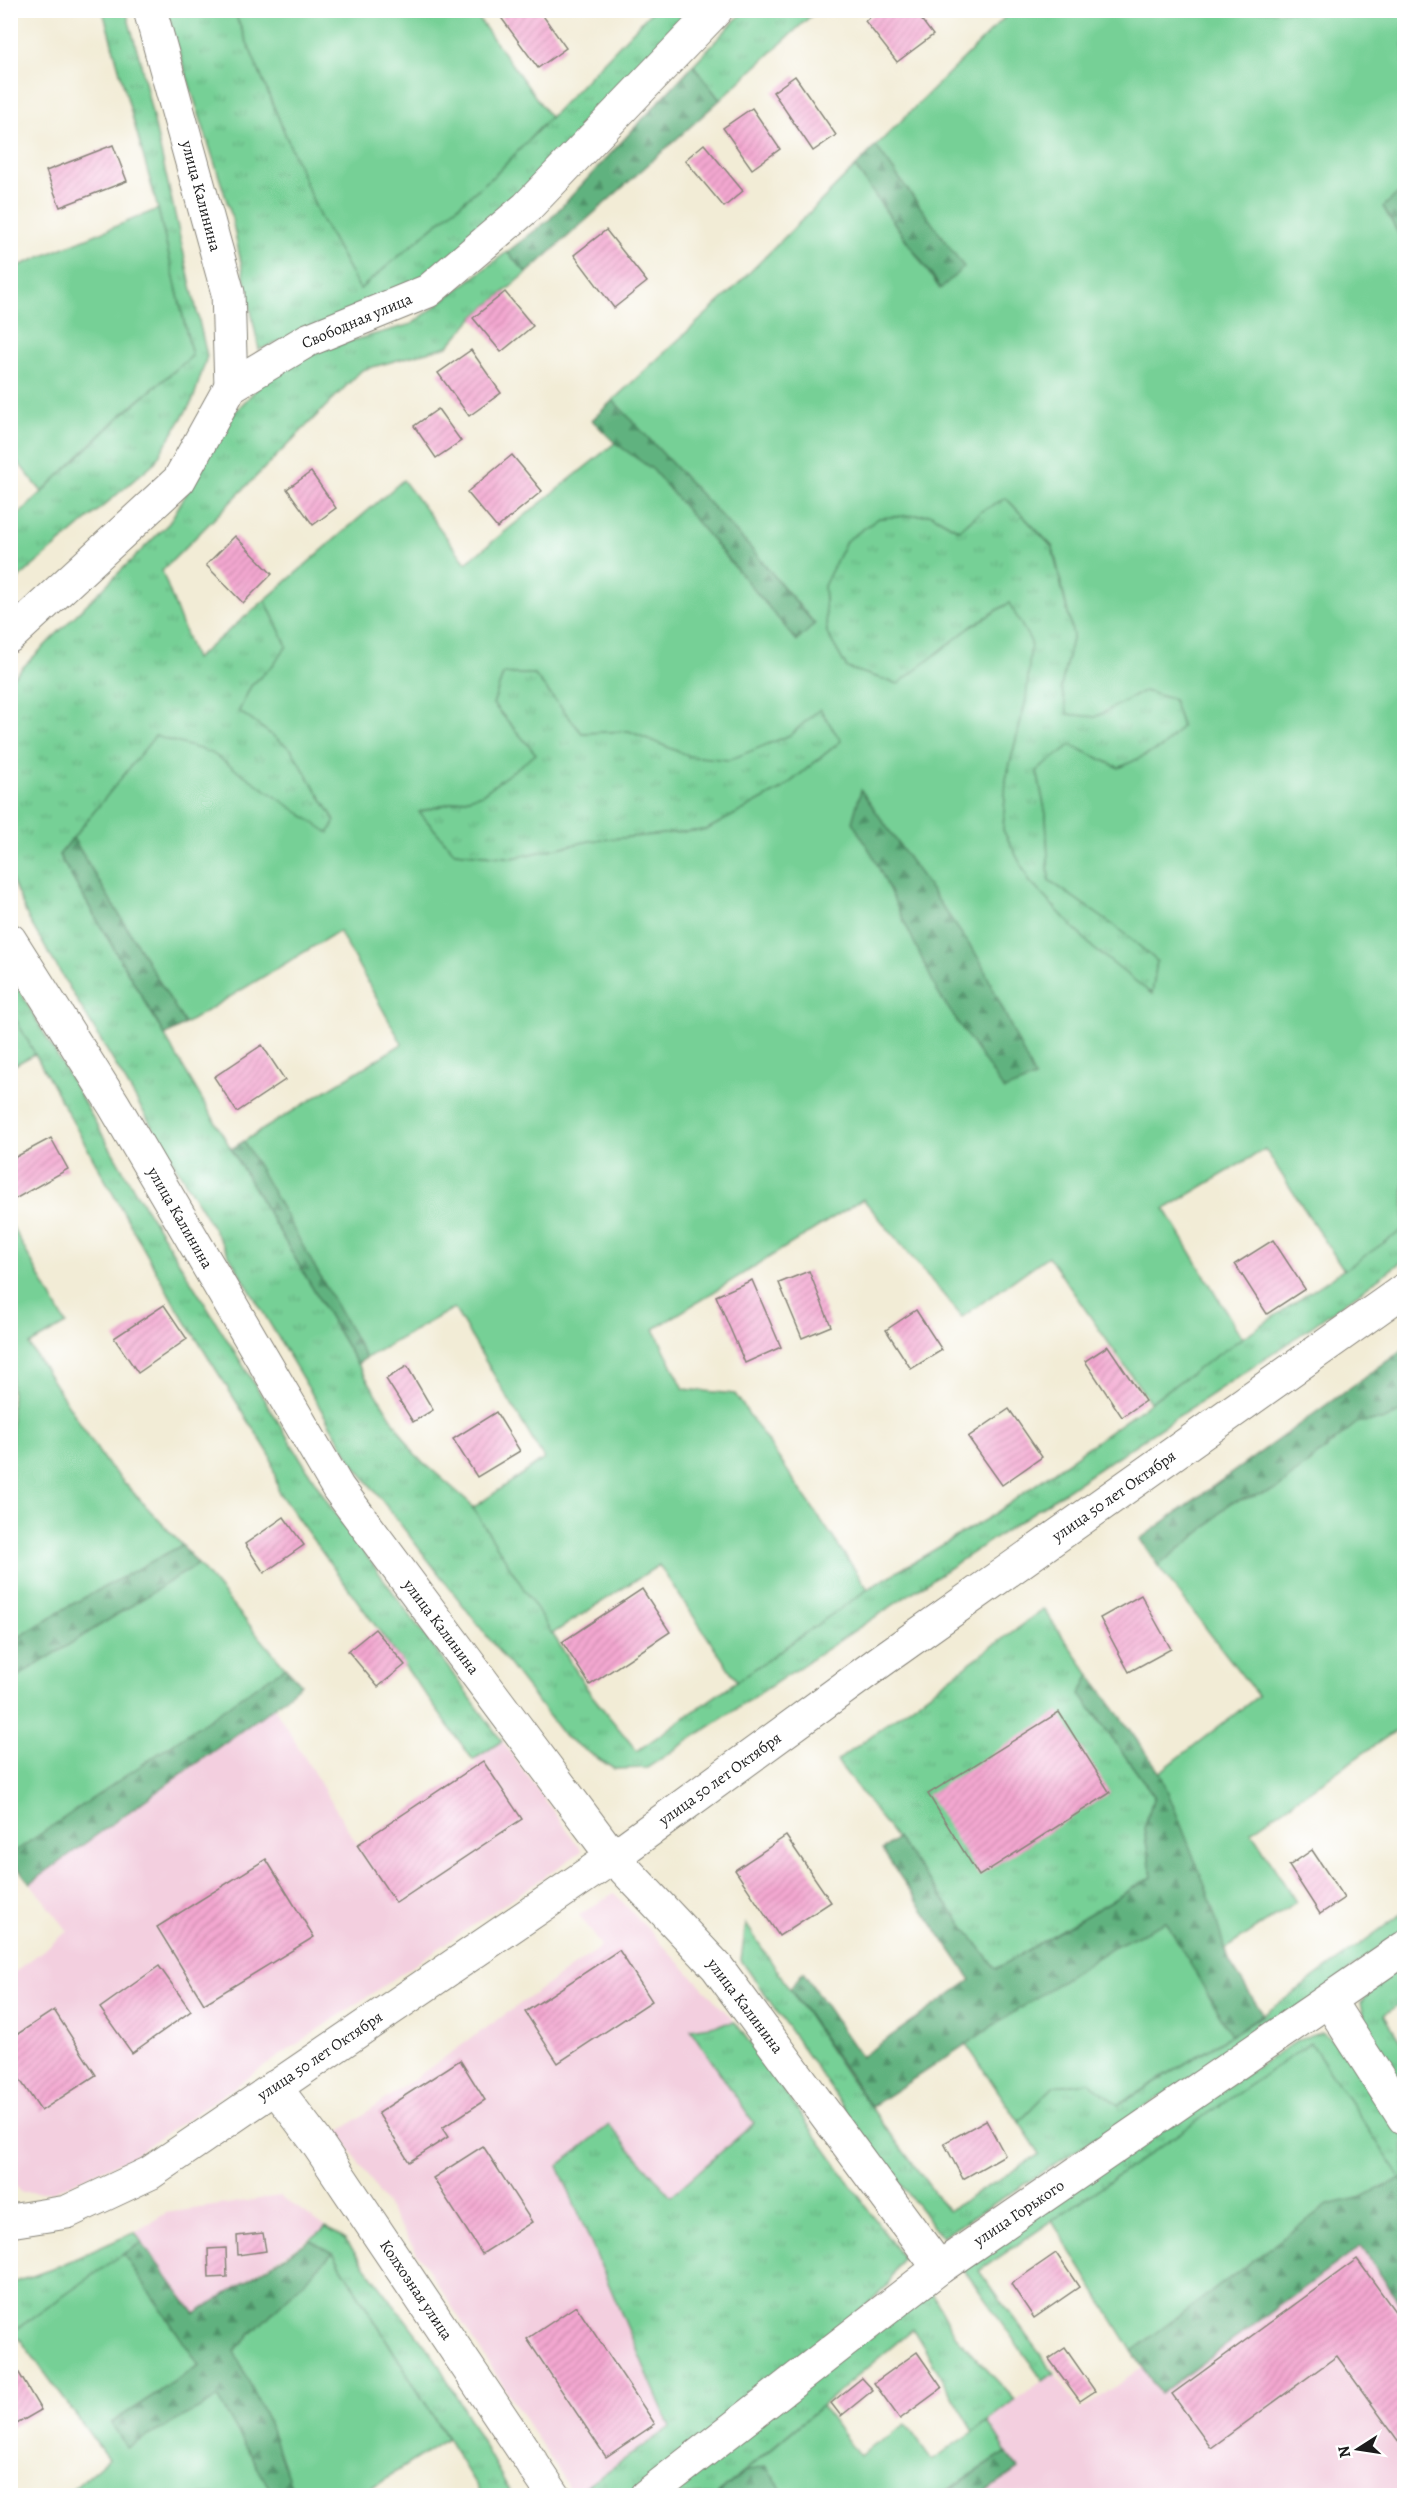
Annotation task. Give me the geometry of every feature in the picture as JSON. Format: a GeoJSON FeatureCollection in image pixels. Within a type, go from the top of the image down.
{"type":"FeatureCollection","features":[{"type":"Feature","properties":{"kind":"street","name":"улица Калинина"},"geometry":{"type":"LineString","coordinates":[[150,10],[228,293],[231,386]]}},
{"type":"Feature","properties":{"kind":"street","name":"Свободная улица"},"geometry":{"type":"LineString","coordinates":[[231,386],[308,340],[428,291],[527,207],[717,10]]}},
{"type":"Feature","properties":{"kind":"street"},"geometry":{"type":"LineString","coordinates":[[10,636],[179,480],[231,386]]}},
{"type":"Feature","properties":{"kind":"street","name":"улица Калинина"},"geometry":{"type":"LineString","coordinates":[[10,940],[114,1105],[338,1488],[613,1857],[717,1967],[939,2268]]}},
{"type":"Feature","properties":{"kind":"street","name":"улица 50 лет Октября"},"geometry":{"type":"LineString","coordinates":[[10,2222],[67,2212],[150,2173],[613,1857],[891,1654],[1404,1290]]}},
{"type":"Feature","properties":{"kind":"street","name":"улица Горького"},"geometry":{"type":"LineString","coordinates":[[646,2496],[939,2268],[1404,1948]]}},
{"type":"Feature","properties":{"kind":"street"},"geometry":{"type":"LineString","coordinates":[[1329,2001],[1404,2118]]}},
{"type":"Feature","properties":{"kind":"street","name":"Колхозная улица"},"geometry":{"type":"LineString","coordinates":[[275,2087],[315,2140],[554,2496]]}},
{"type":"Feature","properties":{"kind":"shaded area"},"geometry":{"type":"Polygon","coordinates":[[[274,1707],[357,1844],[477,1765],[473,1760],[502,1741],[582,1851],[131,2157],[52,2192],[20,2192],[11,2180],[11,1975],[68,1931],[30,1883],[274,1707]]]}},
{"type":"Feature","properties":{"kind":"shaded area"},"geometry":{"type":"Polygon","coordinates":[[[614,1893],[735,2022],[690,2030],[755,2123],[671,2196],[609,2125],[558,2166],[670,2427],[574,2495],[339,2132],[602,1946],[579,1915],[614,1893]]]}},
{"type":"Feature","properties":{"kind":"shaded area"},"geometry":{"type":"Polygon","coordinates":[[[1401,2178],[1404,2183],[1404,2495],[981,2496],[1018,2469],[988,2422],[1015,2400],[1054,2373],[1080,2411],[1142,2368],[1132,2351],[1362,2197],[1401,2178]]]}},
{"type":"Feature","properties":{"kind":"shaded area"},"geometry":{"type":"Polygon","coordinates":[[[280,2196],[326,2227],[195,2314],[135,2232],[166,2213],[280,2196]]]}},
{"type":"Feature","properties":{"kind":"green space"},"geometry":{"type":"Polygon","coordinates":[[[103,11],[126,11],[140,60],[207,356],[193,400],[155,462],[20,577],[11,589],[11,522],[122,415],[192,356],[158,209],[103,11]]]}},
{"type":"Feature","properties":{"kind":"green space"},"geometry":{"type":"Polygon","coordinates":[[[166,11],[234,11],[319,215],[360,289],[498,172],[652,11],[705,11],[518,201],[419,283],[259,350],[231,214],[166,11]]]}},
{"type":"Feature","properties":{"kind":"green space"},"geometry":{"type":"Polygon","coordinates":[[[234,11],[473,11],[550,117],[498,172],[360,289],[319,215],[234,11]]]}},
{"type":"Feature","properties":{"kind":"green space"},"geometry":{"type":"Polygon","coordinates":[[[744,11],[816,11],[720,100],[693,65],[744,11]]]}},
{"type":"Feature","properties":{"kind":"green space"},"geometry":{"type":"Polygon","coordinates":[[[1011,11],[1404,11],[1404,195],[1397,194],[1383,207],[1404,244],[1404,1229],[1344,1270],[1265,1149],[1165,1209],[1242,1338],[1150,1402],[1048,1256],[962,1317],[863,1199],[654,1329],[684,1389],[735,1394],[868,1589],[737,1681],[659,1565],[552,1634],[473,1508],[544,1459],[454,1308],[366,1358],[244,1141],[402,1044],[339,931],[185,1024],[73,838],[155,736],[210,752],[329,833],[335,820],[291,749],[239,711],[251,686],[274,664],[287,646],[265,600],[403,480],[466,563],[615,443],[653,470],[797,641],[815,624],[749,546],[613,400],[727,295],[855,167],[940,289],[964,267],[876,146],[1011,11]],[[1006,498],[980,512],[959,530],[931,514],[879,518],[846,541],[824,586],[827,633],[847,668],[898,684],[972,626],[1009,603],[1031,642],[1026,700],[1006,779],[1003,830],[1030,882],[1093,948],[1152,994],[1157,961],[1123,932],[1049,880],[1046,814],[1037,771],[1071,745],[1119,768],[1163,747],[1182,726],[1173,699],[1144,691],[1095,717],[1068,714],[1061,687],[1073,635],[1053,547],[1006,498]],[[503,674],[493,704],[536,754],[482,794],[419,812],[454,852],[513,858],[590,841],[706,830],[782,789],[841,741],[820,709],[790,735],[729,760],[689,756],[629,731],[582,733],[534,674],[503,674]],[[861,790],[852,822],[873,856],[939,995],[1004,1090],[1035,1078],[980,960],[861,790]]]}},
{"type":"Feature","properties":{"kind":"green space"},"geometry":{"type":"Polygon","coordinates":[[[693,65],[720,100],[527,273],[507,252],[550,219],[693,65]]]}},
{"type":"Feature","properties":{"kind":"green space"},"geometry":{"type":"Polygon","coordinates":[[[876,146],[965,267],[941,289],[855,167],[876,146]]]}},
{"type":"Feature","properties":{"kind":"green space"},"geometry":{"type":"Polygon","coordinates":[[[1397,193],[1404,195],[1404,244],[1383,207],[1397,193]]]}},
{"type":"Feature","properties":{"kind":"green space"},"geometry":{"type":"Polygon","coordinates":[[[158,209],[192,356],[121,415],[42,492],[11,454],[11,269],[158,209]]]}},
{"type":"Feature","properties":{"kind":"green space"},"geometry":{"type":"Polygon","coordinates":[[[507,252],[527,273],[473,318],[448,346],[362,370],[162,571],[195,659],[265,600],[287,646],[274,664],[251,686],[239,711],[291,749],[335,820],[329,834],[156,736],[59,855],[350,1352],[415,1455],[470,1503],[590,1693],[637,1751],[868,1589],[993,1515],[1211,1359],[1404,1229],[1404,1260],[1286,1345],[647,1768],[614,1769],[565,1737],[353,1463],[29,920],[11,878],[12,678],[169,523],[234,413],[270,375],[318,350],[412,324],[507,252]]]}},
{"type":"Feature","properties":{"kind":"green space"},"geometry":{"type":"Polygon","coordinates":[[[613,400],[749,546],[815,625],[797,641],[653,470],[615,443],[592,420],[613,400]]]}},
{"type":"Feature","properties":{"kind":"green space"},"geometry":{"type":"Polygon","coordinates":[[[1006,498],[1052,547],[1073,635],[1061,687],[1095,717],[1144,691],[1173,699],[1182,727],[1163,747],[1119,768],[1071,745],[1037,771],[1046,814],[1049,880],[1123,932],[1157,961],[1152,995],[1093,948],[1030,882],[1003,830],[1006,779],[1026,700],[1009,603],[972,626],[898,684],[847,668],[827,633],[824,585],[846,541],[879,518],[931,514],[959,530],[980,512],[1006,498]]]}},
{"type":"Feature","properties":{"kind":"green space"},"geometry":{"type":"Polygon","coordinates":[[[503,674],[534,674],[582,733],[629,731],[689,756],[790,735],[820,708],[841,741],[782,789],[706,830],[590,841],[513,858],[454,852],[419,812],[482,794],[535,754],[493,704],[503,674]]]}},
{"type":"Feature","properties":{"kind":"green space"},"geometry":{"type":"Polygon","coordinates":[[[861,790],[980,960],[1035,1078],[1004,1091],[939,995],[873,856],[852,822],[861,790]]]}},
{"type":"Feature","properties":{"kind":"green space"},"geometry":{"type":"Polygon","coordinates":[[[73,838],[185,1024],[165,1036],[59,855],[73,838]]]}},
{"type":"Feature","properties":{"kind":"green space"},"geometry":{"type":"Polygon","coordinates":[[[10,974],[135,1191],[330,1506],[502,1741],[473,1760],[279,1493],[270,1455],[174,1303],[11,1011],[10,974]]]}},
{"type":"Feature","properties":{"kind":"green space"},"geometry":{"type":"Polygon","coordinates":[[[11,1011],[35,1054],[10,1067],[11,1011]]]}},
{"type":"Feature","properties":{"kind":"green space"},"geometry":{"type":"Polygon","coordinates":[[[244,1141],[366,1358],[357,1364],[231,1149],[244,1141]]]}},
{"type":"Feature","properties":{"kind":"green space"},"geometry":{"type":"Polygon","coordinates":[[[12,1226],[66,1324],[29,1345],[106,1463],[182,1545],[67,1607],[11,1642],[12,1226]]]}},
{"type":"Feature","properties":{"kind":"green space"},"geometry":{"type":"Polygon","coordinates":[[[1404,1349],[1404,1411],[1382,1421],[1358,1422],[1276,1490],[1230,1503],[1201,1532],[1158,1566],[1140,1539],[1404,1349]]]}},
{"type":"Feature","properties":{"kind":"green space"},"geometry":{"type":"Polygon","coordinates":[[[1404,1411],[1404,1725],[1251,1831],[1296,1902],[1225,1949],[1208,1893],[1160,1772],[1258,1696],[1158,1566],[1201,1532],[1230,1503],[1276,1490],[1358,1422],[1382,1421],[1404,1411]]]}},
{"type":"Feature","properties":{"kind":"green space"},"geometry":{"type":"Polygon","coordinates":[[[182,1545],[198,1564],[11,1681],[11,1642],[67,1607],[182,1545]]]}},
{"type":"Feature","properties":{"kind":"green space"},"geometry":{"type":"Polygon","coordinates":[[[198,1564],[285,1667],[11,1854],[11,1681],[198,1564]]]}},
{"type":"Feature","properties":{"kind":"green space"},"geometry":{"type":"Polygon","coordinates":[[[1043,1609],[1090,1675],[1081,1694],[1154,1796],[1144,1829],[1152,1877],[996,1969],[837,1761],[1043,1609]]]}},
{"type":"Feature","properties":{"kind":"green space"},"geometry":{"type":"Polygon","coordinates":[[[285,1667],[301,1684],[274,1707],[30,1883],[11,1860],[10,1854],[285,1667]]]}},
{"type":"Feature","properties":{"kind":"green space"},"geometry":{"type":"Polygon","coordinates":[[[1090,1675],[1160,1772],[1208,1893],[1230,1963],[1263,2014],[1231,2035],[1166,1922],[1113,1947],[871,2107],[790,1989],[803,1972],[861,2057],[971,1980],[882,1850],[897,1838],[996,1969],[1152,1877],[1144,1829],[1154,1796],[1080,1694],[1090,1675]]]}},
{"type":"Feature","properties":{"kind":"green space"},"geometry":{"type":"Polygon","coordinates":[[[1404,1912],[1404,1928],[1311,2000],[942,2237],[868,2142],[741,1960],[746,1924],[849,2078],[948,2211],[1040,2154],[1019,2122],[1054,2086],[1089,2082],[1119,2105],[1259,2018],[1404,1912]]]}},
{"type":"Feature","properties":{"kind":"green space"},"geometry":{"type":"Polygon","coordinates":[[[1166,1922],[1231,2035],[1118,2105],[1089,2082],[1054,2086],[1019,2122],[966,2044],[1113,1947],[1166,1922]]]}},
{"type":"Feature","properties":{"kind":"green space"},"geometry":{"type":"Polygon","coordinates":[[[1404,1960],[1404,2000],[1384,2015],[1404,2046],[1404,2090],[1368,2032],[1361,2003],[1372,1984],[1404,1960]]]}},
{"type":"Feature","properties":{"kind":"green space"},"geometry":{"type":"Polygon","coordinates":[[[735,2022],[902,2257],[887,2286],[837,2332],[634,2495],[574,2495],[670,2427],[558,2166],[609,2125],[671,2196],[754,2123],[690,2029],[735,2022]]]}},
{"type":"Feature","properties":{"kind":"green space"},"geometry":{"type":"Polygon","coordinates":[[[1322,2032],[1365,2067],[1404,2128],[1404,2183],[1311,2043],[979,2271],[1054,2373],[1043,2381],[960,2264],[1296,2041],[1322,2032]]]}},
{"type":"Feature","properties":{"kind":"green space"},"geometry":{"type":"Polygon","coordinates":[[[1311,2043],[1401,2178],[1362,2197],[1327,2205],[1132,2351],[1052,2221],[1311,2043]]]}},
{"type":"Feature","properties":{"kind":"green space"},"geometry":{"type":"Polygon","coordinates":[[[1401,2178],[1404,2183],[1404,2309],[1361,2246],[1160,2394],[1132,2351],[1327,2205],[1362,2197],[1401,2178]]]}},
{"type":"Feature","properties":{"kind":"green space"},"geometry":{"type":"Polygon","coordinates":[[[326,2227],[345,2239],[436,2360],[512,2495],[482,2495],[333,2253],[310,2240],[326,2227]]]}},
{"type":"Feature","properties":{"kind":"green space"},"geometry":{"type":"Polygon","coordinates":[[[135,2232],[142,2243],[11,2333],[10,2284],[52,2269],[135,2232]]]}},
{"type":"Feature","properties":{"kind":"green space"},"geometry":{"type":"Polygon","coordinates":[[[310,2240],[333,2253],[234,2351],[269,2423],[294,2495],[273,2495],[218,2398],[127,2448],[111,2423],[199,2365],[123,2254],[142,2243],[195,2314],[310,2240]]]}},
{"type":"Feature","properties":{"kind":"green space"},"geometry":{"type":"Polygon","coordinates":[[[333,2253],[447,2439],[360,2495],[294,2495],[269,2423],[234,2351],[333,2253]]]}},
{"type":"Feature","properties":{"kind":"green space"},"geometry":{"type":"Polygon","coordinates":[[[123,2254],[199,2365],[111,2423],[127,2448],[218,2398],[273,2495],[66,2495],[108,2459],[14,2331],[123,2254]]]}},
{"type":"Feature","properties":{"kind":"green space"},"geometry":{"type":"Polygon","coordinates":[[[927,2284],[956,2336],[1015,2400],[974,2432],[913,2329],[716,2495],[667,2496],[927,2284]]]}},
{"type":"Feature","properties":{"kind":"green space"},"geometry":{"type":"Polygon","coordinates":[[[822,2406],[859,2456],[906,2424],[932,2460],[988,2422],[1007,2452],[939,2495],[832,2496],[829,2491],[822,2495],[785,2495],[766,2466],[744,2472],[822,2406]]]}},
{"type":"Feature","properties":{"kind":"green space"},"geometry":{"type":"Polygon","coordinates":[[[1007,2452],[1018,2469],[981,2495],[939,2496],[1007,2452]]]}},
{"type":"Feature","properties":{"kind":"green space"},"geometry":{"type":"Polygon","coordinates":[[[766,2466],[785,2495],[716,2496],[744,2472],[766,2466]]]}},
{"type":"Feature","properties":{"kind":"building"},"geometry":{"type":"Polygon","coordinates":[[[499,10],[539,10],[566,48],[538,68],[497,12],[499,10]]]}},
{"type":"Feature","properties":{"kind":"building"},"geometry":{"type":"Polygon","coordinates":[[[879,10],[914,10],[933,35],[897,62],[865,21],[879,10]]]}},
{"type":"Feature","properties":{"kind":"building"},"geometry":{"type":"Polygon","coordinates":[[[795,76],[836,135],[813,151],[773,92],[795,76]]]}},
{"type":"Feature","properties":{"kind":"building"},"geometry":{"type":"Polygon","coordinates":[[[752,108],[780,149],[752,169],[723,128],[752,108]]]}},
{"type":"Feature","properties":{"kind":"building"},"geometry":{"type":"Polygon","coordinates":[[[704,144],[743,191],[724,207],[685,160],[704,144]]]}},
{"type":"Feature","properties":{"kind":"building"},"geometry":{"type":"Polygon","coordinates":[[[113,145],[127,181],[60,207],[46,171],[113,145]]]}},
{"type":"Feature","properties":{"kind":"building"},"geometry":{"type":"Polygon","coordinates":[[[606,230],[647,282],[614,308],[574,255],[606,230]]]}},
{"type":"Feature","properties":{"kind":"building"},"geometry":{"type":"Polygon","coordinates":[[[505,292],[533,326],[501,352],[473,318],[505,292]]]}},
{"type":"Feature","properties":{"kind":"building"},"geometry":{"type":"Polygon","coordinates":[[[471,350],[501,393],[469,416],[438,373],[471,350]]]}},
{"type":"Feature","properties":{"kind":"building"},"geometry":{"type":"Polygon","coordinates":[[[438,409],[461,441],[436,458],[414,426],[438,409]]]}},
{"type":"Feature","properties":{"kind":"building"},"geometry":{"type":"Polygon","coordinates":[[[512,455],[542,491],[497,528],[467,492],[512,455]]]}},
{"type":"Feature","properties":{"kind":"building"},"geometry":{"type":"Polygon","coordinates":[[[311,472],[336,508],[313,525],[287,489],[311,472]]]}},
{"type":"Feature","properties":{"kind":"building"},"geometry":{"type":"Polygon","coordinates":[[[235,536],[272,574],[243,603],[206,565],[235,536]]]}},
{"type":"Feature","properties":{"kind":"building"},"geometry":{"type":"Polygon","coordinates":[[[262,1045],[285,1080],[237,1112],[214,1077],[262,1045]]]}},
{"type":"Feature","properties":{"kind":"building"},"geometry":{"type":"Polygon","coordinates":[[[51,1138],[68,1169],[15,1199],[10,1191],[10,1160],[51,1138]]]}},
{"type":"Feature","properties":{"kind":"building"},"geometry":{"type":"Polygon","coordinates":[[[1273,1240],[1305,1289],[1267,1314],[1235,1264],[1273,1240]]]}},
{"type":"Feature","properties":{"kind":"building"},"geometry":{"type":"Polygon","coordinates":[[[809,1271],[831,1326],[802,1338],[779,1283],[809,1271]]]}},
{"type":"Feature","properties":{"kind":"building"},"geometry":{"type":"Polygon","coordinates":[[[752,1280],[781,1347],[745,1363],[716,1296],[752,1280]]]}},
{"type":"Feature","properties":{"kind":"building"},"geometry":{"type":"Polygon","coordinates":[[[164,1305],[187,1339],[138,1373],[114,1338],[164,1305]]]}},
{"type":"Feature","properties":{"kind":"building"},"geometry":{"type":"Polygon","coordinates":[[[916,1310],[942,1350],[911,1369],[886,1330],[916,1310]]]}},
{"type":"Feature","properties":{"kind":"building"},"geometry":{"type":"Polygon","coordinates":[[[1108,1346],[1145,1401],[1122,1417],[1085,1361],[1108,1346]]]}},
{"type":"Feature","properties":{"kind":"building"},"geometry":{"type":"Polygon","coordinates":[[[407,1366],[433,1410],[413,1422],[386,1379],[407,1366]]]}},
{"type":"Feature","properties":{"kind":"building"},"geometry":{"type":"Polygon","coordinates":[[[1009,1409],[1042,1457],[1002,1485],[968,1437],[1009,1409]]]}},
{"type":"Feature","properties":{"kind":"building"},"geometry":{"type":"Polygon","coordinates":[[[496,1412],[520,1451],[477,1477],[453,1439],[496,1412]]]}},
{"type":"Feature","properties":{"kind":"building"},"geometry":{"type":"Polygon","coordinates":[[[284,1517],[304,1545],[264,1573],[245,1544],[284,1517]]]}},
{"type":"Feature","properties":{"kind":"building"},"geometry":{"type":"Polygon","coordinates":[[[642,1589],[670,1632],[590,1685],[562,1642],[642,1589]]]}},
{"type":"Feature","properties":{"kind":"building"},"geometry":{"type":"Polygon","coordinates":[[[1141,1595],[1171,1649],[1129,1672],[1100,1618],[1141,1595]]]}},
{"type":"Feature","properties":{"kind":"building"},"geometry":{"type":"Polygon","coordinates":[[[375,1629],[405,1665],[378,1687],[348,1651],[375,1629]]]}},
{"type":"Feature","properties":{"kind":"building"},"geometry":{"type":"Polygon","coordinates":[[[1059,1712],[1110,1793],[979,1876],[928,1794],[1059,1712]]]}},
{"type":"Feature","properties":{"kind":"building"},"geometry":{"type":"Polygon","coordinates":[[[483,1761],[522,1819],[396,1903],[357,1845],[483,1761]]]}},
{"type":"Feature","properties":{"kind":"building"},"geometry":{"type":"Polygon","coordinates":[[[786,1836],[831,1902],[779,1936],[735,1870],[786,1836]]]}},
{"type":"Feature","properties":{"kind":"building"},"geometry":{"type":"Polygon","coordinates":[[[1312,1850],[1344,1898],[1320,1914],[1289,1866],[1312,1850]]]}},
{"type":"Feature","properties":{"kind":"building"},"geometry":{"type":"Polygon","coordinates":[[[266,1859],[314,1937],[204,2004],[157,1927],[266,1859]]]}},
{"type":"Feature","properties":{"kind":"building"},"geometry":{"type":"Polygon","coordinates":[[[619,1950],[652,2001],[558,2063],[525,2012],[619,1950]]]}},
{"type":"Feature","properties":{"kind":"building"},"geometry":{"type":"Polygon","coordinates":[[[159,1966],[191,2011],[132,2053],[100,2008],[159,1966]]]}},
{"type":"Feature","properties":{"kind":"building"},"geometry":{"type":"Polygon","coordinates":[[[54,2010],[96,2075],[41,2111],[10,2065],[10,2039],[54,2010]]]}},
{"type":"Feature","properties":{"kind":"building"},"geometry":{"type":"Polygon","coordinates":[[[460,2060],[485,2100],[442,2128],[448,2137],[409,2162],[378,2113],[460,2060]]]}},
{"type":"Feature","properties":{"kind":"building"},"geometry":{"type":"Polygon","coordinates":[[[986,2120],[1005,2155],[963,2179],[944,2143],[986,2120]]]}},
{"type":"Feature","properties":{"kind":"building"},"geometry":{"type":"Polygon","coordinates":[[[483,2146],[532,2222],[482,2254],[433,2178],[483,2146]]]}},
{"type":"Feature","properties":{"kind":"building"},"geometry":{"type":"Polygon","coordinates":[[[263,2233],[266,2251],[238,2255],[237,2236],[263,2233]]]}},
{"type":"Feature","properties":{"kind":"building"},"geometry":{"type":"Polygon","coordinates":[[[226,2248],[227,2277],[209,2278],[208,2249],[226,2248]]]}},
{"type":"Feature","properties":{"kind":"building"},"geometry":{"type":"Polygon","coordinates":[[[1056,2253],[1079,2287],[1034,2318],[1011,2284],[1056,2253]]]}},
{"type":"Feature","properties":{"kind":"building"},"geometry":{"type":"Polygon","coordinates":[[[1357,2259],[1404,2324],[1404,2449],[1337,2356],[1211,2448],[1172,2394],[1357,2259]]]}},
{"type":"Feature","properties":{"kind":"building"},"geometry":{"type":"Polygon","coordinates":[[[576,2306],[655,2424],[606,2457],[527,2339],[576,2306]]]}},
{"type":"Feature","properties":{"kind":"building"},"geometry":{"type":"Polygon","coordinates":[[[1065,2348],[1095,2391],[1080,2401],[1049,2359],[1065,2348]]]}},
{"type":"Feature","properties":{"kind":"building"},"geometry":{"type":"Polygon","coordinates":[[[917,2352],[942,2388],[900,2419],[874,2383],[917,2352]]]}},
{"type":"Feature","properties":{"kind":"building"},"geometry":{"type":"Polygon","coordinates":[[[13,2363],[41,2410],[10,2428],[10,2364],[13,2363]]]}},
{"type":"Feature","properties":{"kind":"building"},"geometry":{"type":"Polygon","coordinates":[[[862,2378],[873,2390],[841,2416],[831,2403],[862,2378]]]}}]}
